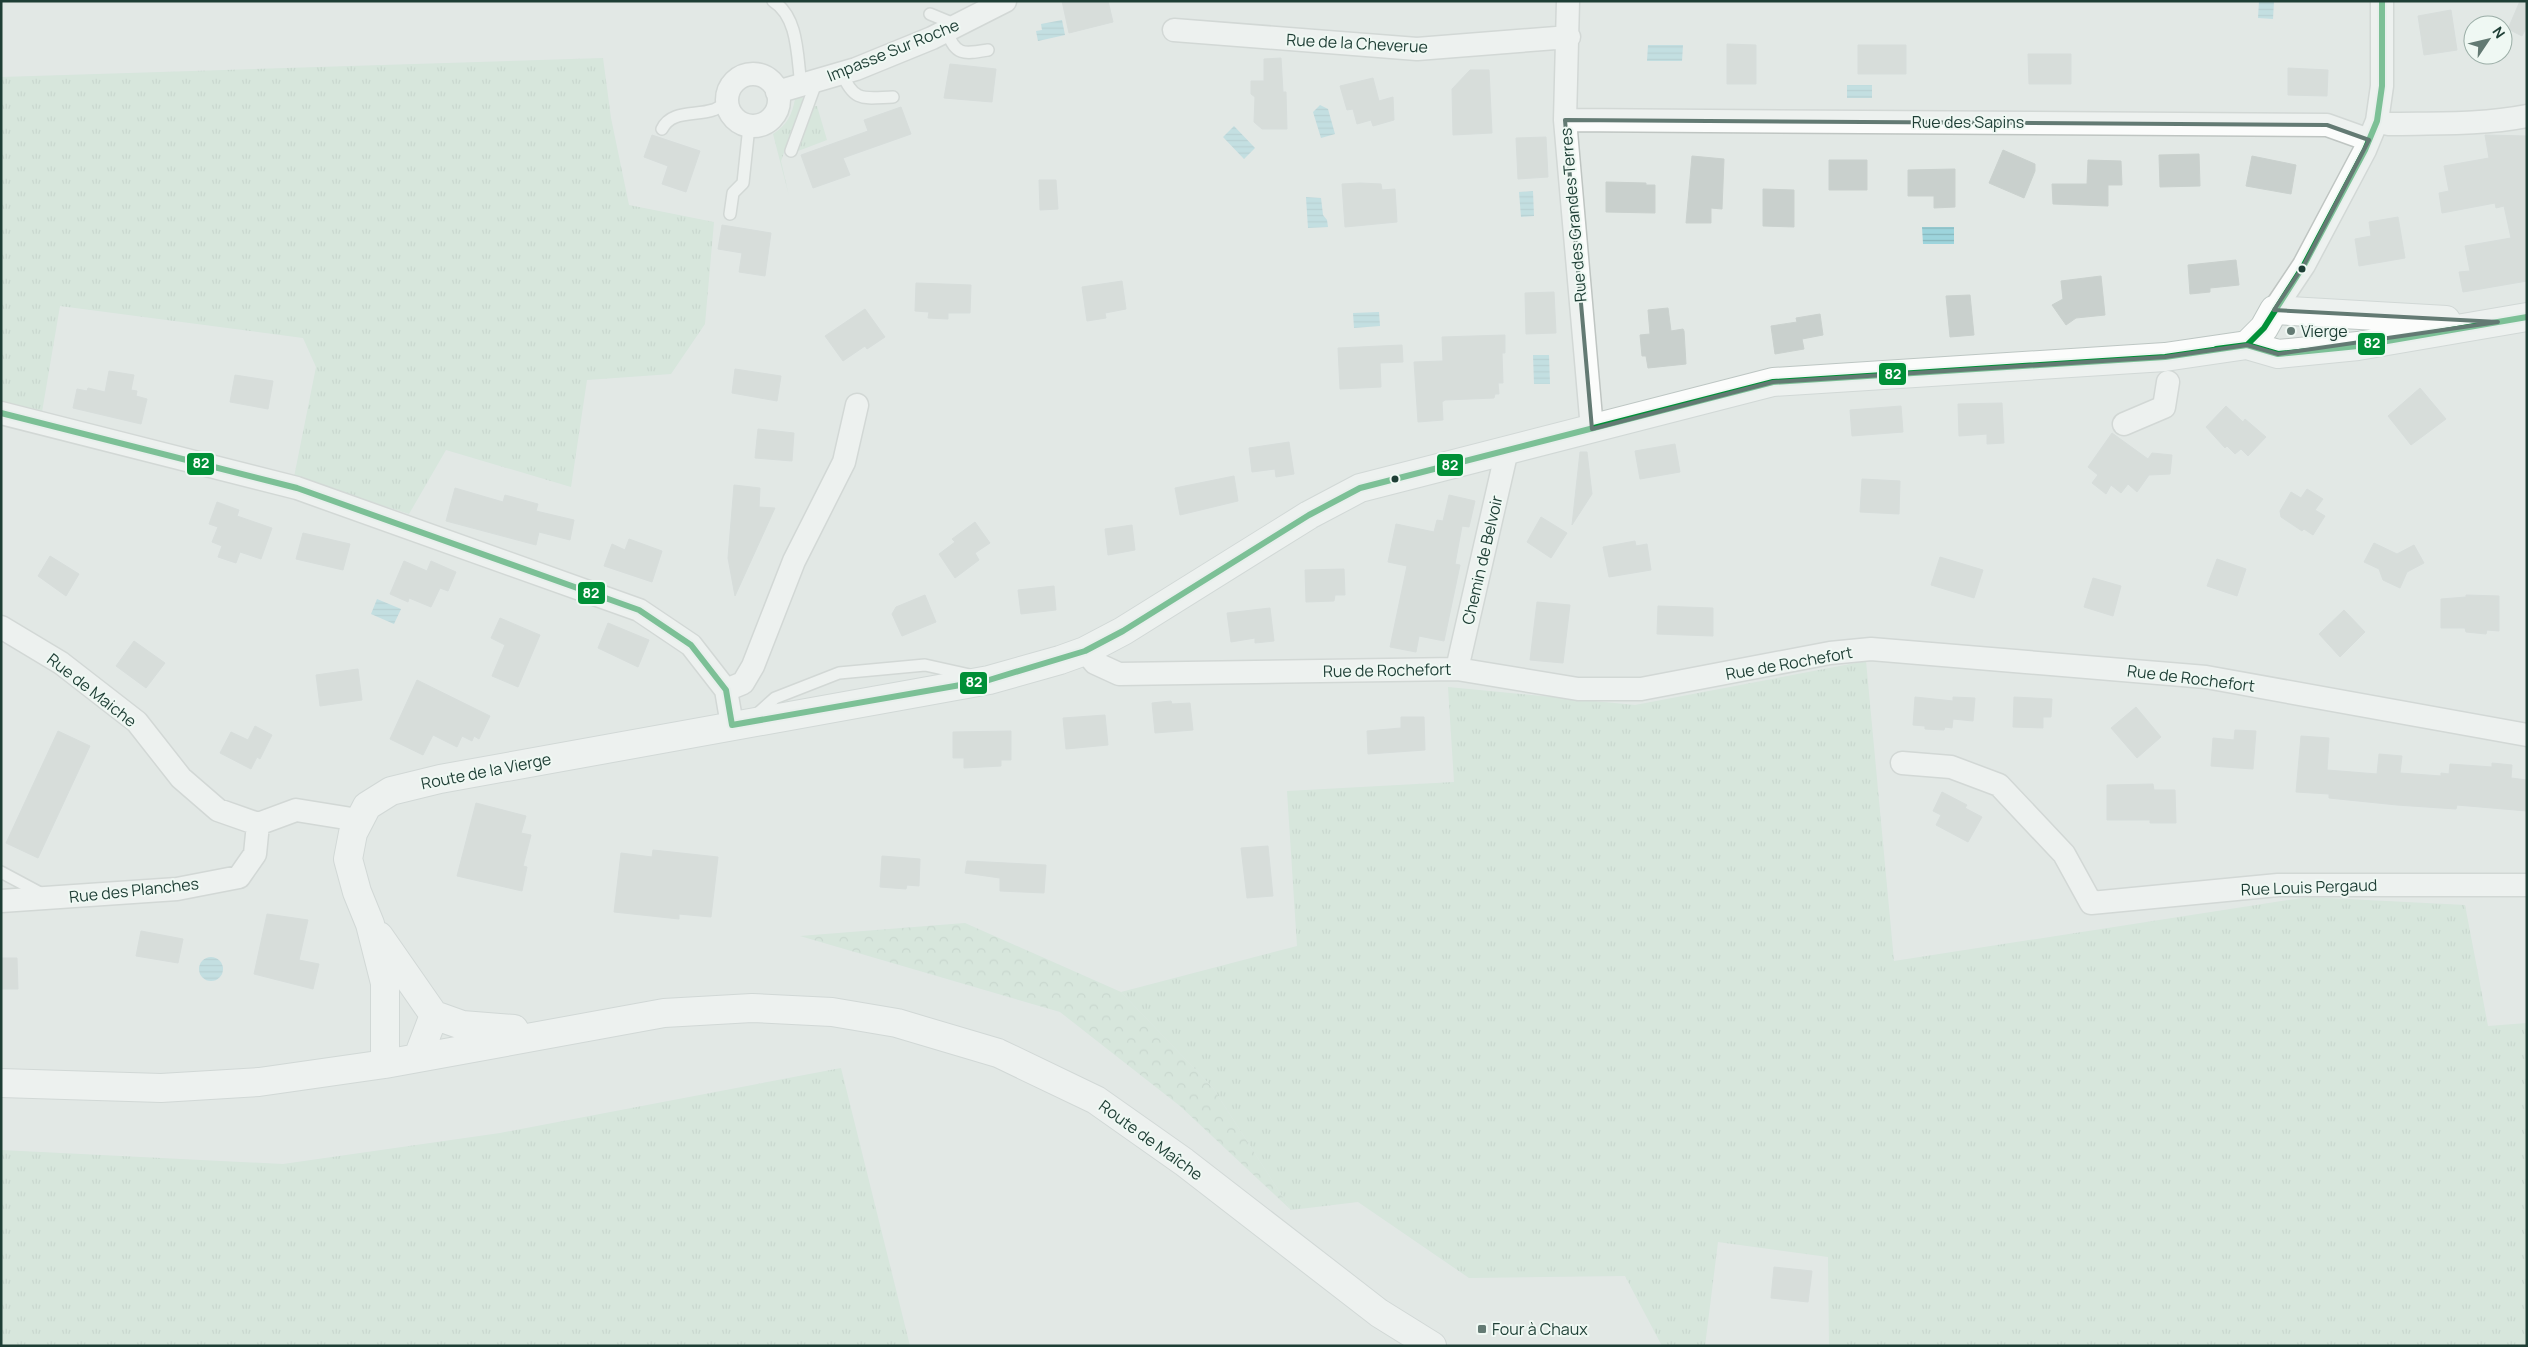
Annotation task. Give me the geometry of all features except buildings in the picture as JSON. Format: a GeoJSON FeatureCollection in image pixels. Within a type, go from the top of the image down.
{"type":"FeatureCollection","features":[{"type":"Feature","properties":{"kind":"street","name":"Impasse Sur Roche"},"geometry":{"type":"LineString","coordinates":[[778,92],[842,73],[951,29],[1005,1]]}},
{"type":"Feature","properties":{"kind":"street","name":"Rue des Grandes Terres"},"geometry":{"type":"LineString","coordinates":[[1568,1],[1569,37],[1565,120],[1592,428]]}},
{"type":"Feature","properties":{"kind":"street"},"geometry":{"type":"LineString","coordinates":[[2382,1],[2382,86],[2373,131],[2304,265],[2264,328],[2248,345],[2278,354],[2358,346],[2527,317]]}},
{"type":"Feature","properties":{"kind":"street","name":"Rue de la Cheverue"},"geometry":{"type":"LineString","coordinates":[[1174,30],[1416,49],[1569,37]]}},
{"type":"Feature","properties":{"kind":"street"},"geometry":{"type":"LineString","coordinates":[[752,74],[767,79],[778,92],[777,109],[773,117],[758,126],[749,126],[734,118],[727,102],[731,86],[743,76],[752,74]]}},
{"type":"Feature","properties":{"kind":"street","name":"Rue des Sapins"},"geometry":{"type":"LineString","coordinates":[[1565,120],[2327,125],[2373,131],[2388,124],[2458,123],[2505,120],[2527,116]]}},
{"type":"Feature","properties":{"kind":"street"},"geometry":{"type":"LineString","coordinates":[[2274,310],[2498,322]]}},
{"type":"Feature","properties":{"kind":"street","name":"Route de la Vierge"},"geometry":{"type":"LineString","coordinates":[[370,924],[357,892],[348,859],[353,833],[358,820],[367,806],[391,792],[416,785],[741,723],[989,680],[1060,660],[1085,651],[1123,630],[1310,515],[1360,488],[1773,382],[2165,356],[2248,345]]}},
{"type":"Feature","properties":{"kind":"street"},"geometry":{"type":"LineString","coordinates":[[2124,424],[2164,407],[2168,382]]}},
{"type":"Feature","properties":{"kind":"street"},"geometry":{"type":"LineString","coordinates":[[726,690],[743,683],[753,666],[794,560],[844,462],[858,405]]}},
{"type":"Feature","properties":{"kind":"street"},"geometry":{"type":"LineString","coordinates":[[1,413],[297,488],[639,610],[691,645],[726,690],[741,723]]}},
{"type":"Feature","properties":{"kind":"street","name":"Chemin de Belvoir"},"geometry":{"type":"LineString","coordinates":[[1457,669],[1507,450]]}},
{"type":"Feature","properties":{"kind":"street","name":"Rue de Maiche"},"geometry":{"type":"LineString","coordinates":[[1,627],[61,663],[137,722],[181,778],[218,810],[258,824]]}},
{"type":"Feature","properties":{"kind":"street","name":"Rue de Rochefort"},"geometry":{"type":"LineString","coordinates":[[1085,651],[1094,663],[1119,674],[1457,669],[1578,688],[1641,689],[1830,653],[1871,649],[2206,677],[2527,735]]}},
{"type":"Feature","properties":{"kind":"street","name":"Rue Louis Pergaud"},"geometry":{"type":"LineString","coordinates":[[1902,763],[1951,767],[1999,785],[2064,854],[2091,903],[2278,885],[2527,886]]}},
{"type":"Feature","properties":{"kind":"street"},"geometry":{"type":"LineString","coordinates":[[258,824],[296,810],[358,820]]}},
{"type":"Feature","properties":{"kind":"street","name":"Rue des Planches"},"geometry":{"type":"LineString","coordinates":[[1,901],[177,889],[238,877],[254,854],[258,824]]}},
{"type":"Feature","properties":{"kind":"street"},"geometry":{"type":"LineString","coordinates":[[370,924],[434,1015],[462,1025],[551,1032]]}},
{"type":"Feature","properties":{"kind":"street"},"geometry":{"type":"LineString","coordinates":[[370,924],[385,983],[384,1064]]}},
{"type":"Feature","properties":{"kind":"street","name":"Route de Maîche"},"geometry":{"type":"LineString","coordinates":[[551,1032],[664,1012],[752,1008],[832,1012],[897,1022],[998,1053],[1096,1100],[1184,1162],[1379,1313],[1432,1346]]}},
{"type":"Feature","properties":{"kind":"street"},"geometry":{"type":"LineString","coordinates":[[418,1056],[434,1015]]}},
{"type":"Feature","properties":{"kind":"street"},"geometry":{"type":"LineString","coordinates":[[1,1083],[114,1088],[210,1086],[296,1078],[384,1064],[551,1032]]}},
{"type":"Feature","properties":{"kind":"lane"},"geometry":{"type":"LineString","coordinates":[[773,1],[785,10],[809,82],[791,151]]}},
{"type":"Feature","properties":{"kind":"lane"},"geometry":{"type":"LineString","coordinates":[[930,14],[947,20],[951,29],[950,42],[956,50],[967,53],[988,50]]}},
{"type":"Feature","properties":{"kind":"lane"},"geometry":{"type":"LineString","coordinates":[[842,73],[852,93],[860,98],[893,97]]}},
{"type":"Feature","properties":{"kind":"lane"},"geometry":{"type":"LineString","coordinates":[[662,128],[666,120],[675,116],[714,110],[727,102]]}},
{"type":"Feature","properties":{"kind":"lane"},"geometry":{"type":"LineString","coordinates":[[730,214],[733,193],[743,182],[749,126]]}},
{"type":"Feature","properties":{"kind":"lane"},"geometry":{"type":"LineString","coordinates":[[1,872],[50,898]]}},
{"type":"Feature","properties":{"kind":"highlighted area"},"geometry":{"type":"Polygon","coordinates":[[[1565,120],[2327,125],[2369,140],[2304,265],[2274,310],[2498,322],[2278,354],[2247,345],[2165,357],[1773,382],[1592,429],[1565,120]]]}},
{"type":"Feature","properties":{"kind":"green space"},"geometry":{"type":"Polygon","coordinates":[[[603,58],[611,118],[629,205],[714,222],[705,324],[671,374],[587,380],[571,487],[446,450],[409,514],[294,477],[316,367],[303,338],[60,306],[42,412],[1,402],[1,77],[603,58]]]}},
{"type":"Feature","properties":{"kind":"green space"},"geometry":{"type":"Polygon","coordinates":[[[802,96],[803,99],[781,161],[789,196],[773,134],[788,119],[795,99],[802,96]]]}},
{"type":"Feature","properties":{"kind":"green space"},"geometry":{"type":"Polygon","coordinates":[[[814,106],[817,106],[827,140],[798,151],[814,106]]]}},
{"type":"Feature","properties":{"kind":"green space"},"geometry":{"type":"Polygon","coordinates":[[[1866,661],[1894,961],[2308,897],[2465,905],[2488,1026],[2527,1023],[2527,1346],[1829,1346],[1828,1257],[1718,1242],[1705,1346],[1662,1346],[1625,1276],[1469,1278],[1358,1202],[1291,1210],[1213,1088],[1121,992],[1297,946],[1287,791],[1454,782],[1448,687],[1635,705],[1866,661]]]}},
{"type":"Feature","properties":{"kind":"green space"},"geometry":{"type":"Polygon","coordinates":[[[965,923],[1121,992],[1213,1088],[1291,1210],[1180,1106],[1060,1012],[800,936],[965,923]]]}},
{"type":"Feature","properties":{"kind":"green space"},"geometry":{"type":"Polygon","coordinates":[[[841,1068],[910,1346],[1,1346],[1,1150],[283,1164],[500,1133],[841,1068]]]}},
{"type":"Feature","properties":{"kind":"water"},"geometry":{"type":"Polygon","coordinates":[[[2259,1],[2274,1],[2273,19],[2258,18],[2259,1]]]}},
{"type":"Feature","properties":{"kind":"water"},"geometry":{"type":"Polygon","coordinates":[[[1062,20],[1065,35],[1038,41],[1036,31],[1042,30],[1041,24],[1062,20]]]}},
{"type":"Feature","properties":{"kind":"water"},"geometry":{"type":"Polygon","coordinates":[[[1648,45],[1683,45],[1682,61],[1647,61],[1648,45]]]}},
{"type":"Feature","properties":{"kind":"water"},"geometry":{"type":"Polygon","coordinates":[[[1847,85],[1872,85],[1872,98],[1847,98],[1847,85]]]}},
{"type":"Feature","properties":{"kind":"water"},"geometry":{"type":"Polygon","coordinates":[[[1320,105],[1328,109],[1335,134],[1321,138],[1313,112],[1320,105]]]}},
{"type":"Feature","properties":{"kind":"water"},"geometry":{"type":"Polygon","coordinates":[[[1234,126],[1255,148],[1244,159],[1223,137],[1234,126]]]}},
{"type":"Feature","properties":{"kind":"water"},"geometry":{"type":"Polygon","coordinates":[[[1533,191],[1534,216],[1521,217],[1519,192],[1533,191]]]}},
{"type":"Feature","properties":{"kind":"water"},"geometry":{"type":"Polygon","coordinates":[[[1306,197],[1321,198],[1323,215],[1327,220],[1328,227],[1308,228],[1306,197]]]}},
{"type":"Feature","properties":{"kind":"water"},"geometry":{"type":"Polygon","coordinates":[[[1922,227],[1954,227],[1954,244],[1923,244],[1922,227]]]}},
{"type":"Feature","properties":{"kind":"water"},"geometry":{"type":"Polygon","coordinates":[[[1379,312],[1380,326],[1354,328],[1353,313],[1379,312]]]}},
{"type":"Feature","properties":{"kind":"water"},"geometry":{"type":"Polygon","coordinates":[[[1533,355],[1549,355],[1550,384],[1534,384],[1533,355]]]}},
{"type":"Feature","properties":{"kind":"water"},"geometry":{"type":"Polygon","coordinates":[[[377,599],[401,609],[394,624],[371,614],[377,599]]]}},
{"type":"Feature","properties":{"kind":"water"},"geometry":{"type":"Polygon","coordinates":[[[211,957],[220,960],[223,969],[220,978],[211,981],[202,978],[199,969],[202,960],[211,957]]]}},
{"type":"Feature","properties":{"kind":"transit line","name":"82"},"geometry":{"type":"LineString","coordinates":[[732,725],[989,680],[1085,651],[1123,631],[1309,515],[1360,488],[1773,382],[2165,357],[2247,345],[2264,328],[2304,265],[2365,150],[2377,121],[2382,86],[2382,1]]}},
{"type":"Feature","properties":{"kind":"transit line","name":"82"},"geometry":{"type":"LineString","coordinates":[[2216,349],[2247,345],[2278,354],[2358,346],[2527,317]]}},
{"type":"Feature","properties":{"kind":"transit line","name":"82"},"geometry":{"type":"LineString","coordinates":[[1,413],[297,488],[639,610],[691,645],[726,690],[732,725]]}},
{"type":"Feature","properties":{"kind":"place","name":"Vierge"},"geometry":{"type":"Point","coordinates":[2291,331]}},
{"type":"Feature","properties":{"kind":"place","name":"Four à Chaux"},"geometry":{"type":"Point","coordinates":[1482,1329]}}]}
